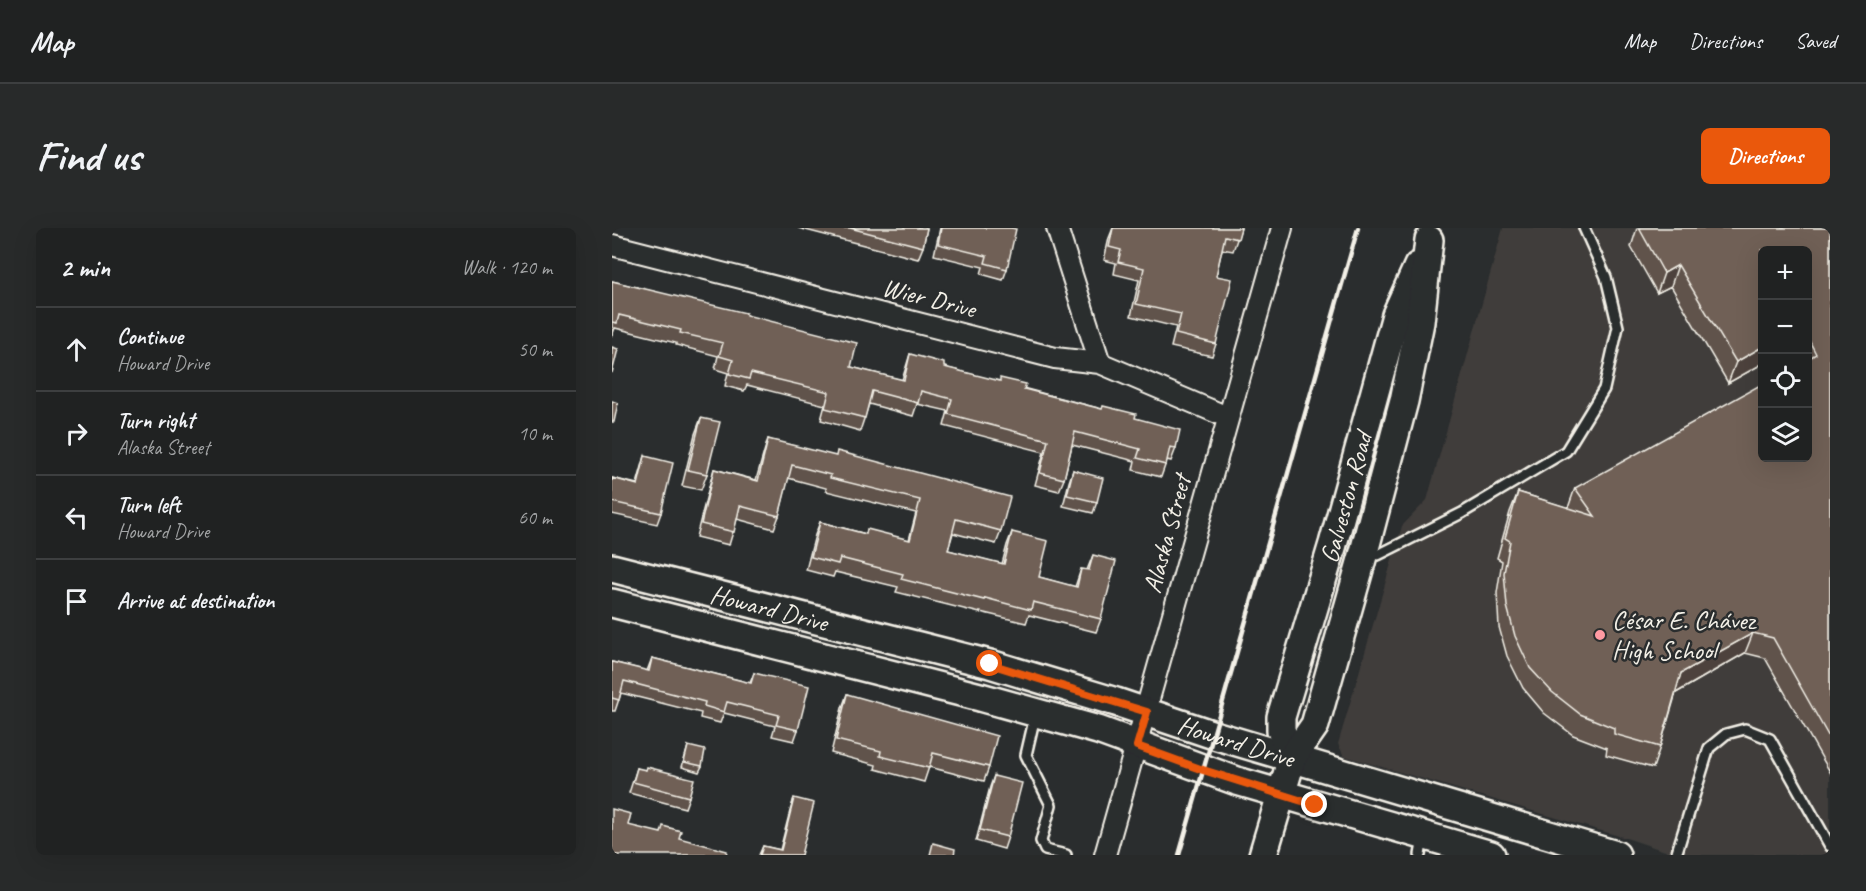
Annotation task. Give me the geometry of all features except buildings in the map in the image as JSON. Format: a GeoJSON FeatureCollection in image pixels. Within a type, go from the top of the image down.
{"type":"FeatureCollection","features":[{"type":"Feature","properties":{"kind":"main road","name":"Galveston Road"},"geometry":{"type":"LineString","coordinates":[[1292,758],[1281,730],[1281,717],[1333,544],[1396,315],[1431,234]]}},
{"type":"Feature","properties":{"kind":"main road","name":"Galveston Road"},"geometry":{"type":"LineString","coordinates":[[1263,855],[1292,758],[1316,725],[1364,552],[1404,401],[1420,322],[1431,234]]}},
{"type":"Feature","properties":{"kind":"main road"},"geometry":{"type":"LineString","coordinates":[[1362,433],[1393,441]]}},
{"type":"Feature","properties":{"kind":"main road","name":"Howard Drive"},"geometry":{"type":"LineString","coordinates":[[612,568],[990,664],[1214,735],[1615,855]]}},
{"type":"Feature","properties":{"kind":"main road","name":"Howard Drive"},"geometry":{"type":"LineString","coordinates":[[612,603],[980,697],[1098,730],[1203,770],[1422,845],[1491,855]]}},
{"type":"Feature","properties":{"kind":"street"},"geometry":{"type":"LineString","coordinates":[[1057,228],[1100,363]]}},
{"type":"Feature","properties":{"kind":"street","name":"Alaska Street"},"geometry":{"type":"LineString","coordinates":[[1105,855],[1282,228]]}},
{"type":"Feature","properties":{"kind":"street","name":"Wier Drive"},"geometry":{"type":"LineString","coordinates":[[612,245],[1055,358],[1100,363],[1227,417]]}},
{"type":"Feature","properties":{"kind":"lane"},"geometry":{"type":"LineString","coordinates":[[1364,552],[1378,555],[1462,513],[1566,451],[1604,389],[1618,327],[1606,277],[1584,228]]}},
{"type":"Feature","properties":{"kind":"lane"},"geometry":{"type":"LineString","coordinates":[[1036,714],[1026,755],[1051,804],[1041,841],[1045,850],[1066,855]]}},
{"type":"Feature","properties":{"kind":"lane"},"geometry":{"type":"LineString","coordinates":[[1676,855],[1709,748],[1726,734],[1746,729],[1770,739],[1830,846]]}},
{"type":"Feature","properties":{"kind":"shaded area","name":"César E. Chávez High School"},"geometry":{"type":"Polygon","coordinates":[[[1503,228],[1830,228],[1830,855],[1677,855],[1344,756],[1338,744],[1402,526],[1427,500],[1503,228]]]}},
{"type":"Feature","properties":{"kind":"railway"},"geometry":{"type":"LineString","coordinates":[[1179,855],[1358,228]]}},
{"type":"Feature","properties":{"kind":"place","name":"César E. Chávez High School"},"geometry":{"type":"Point","coordinates":[1600,635]}},
{"type":"Feature","properties":{"kind":"route"},"geometry":{"type":"LineString","coordinates":[[990,664],[1147,712],[1137,746],[1203,770],[1315,805]]}}]}
